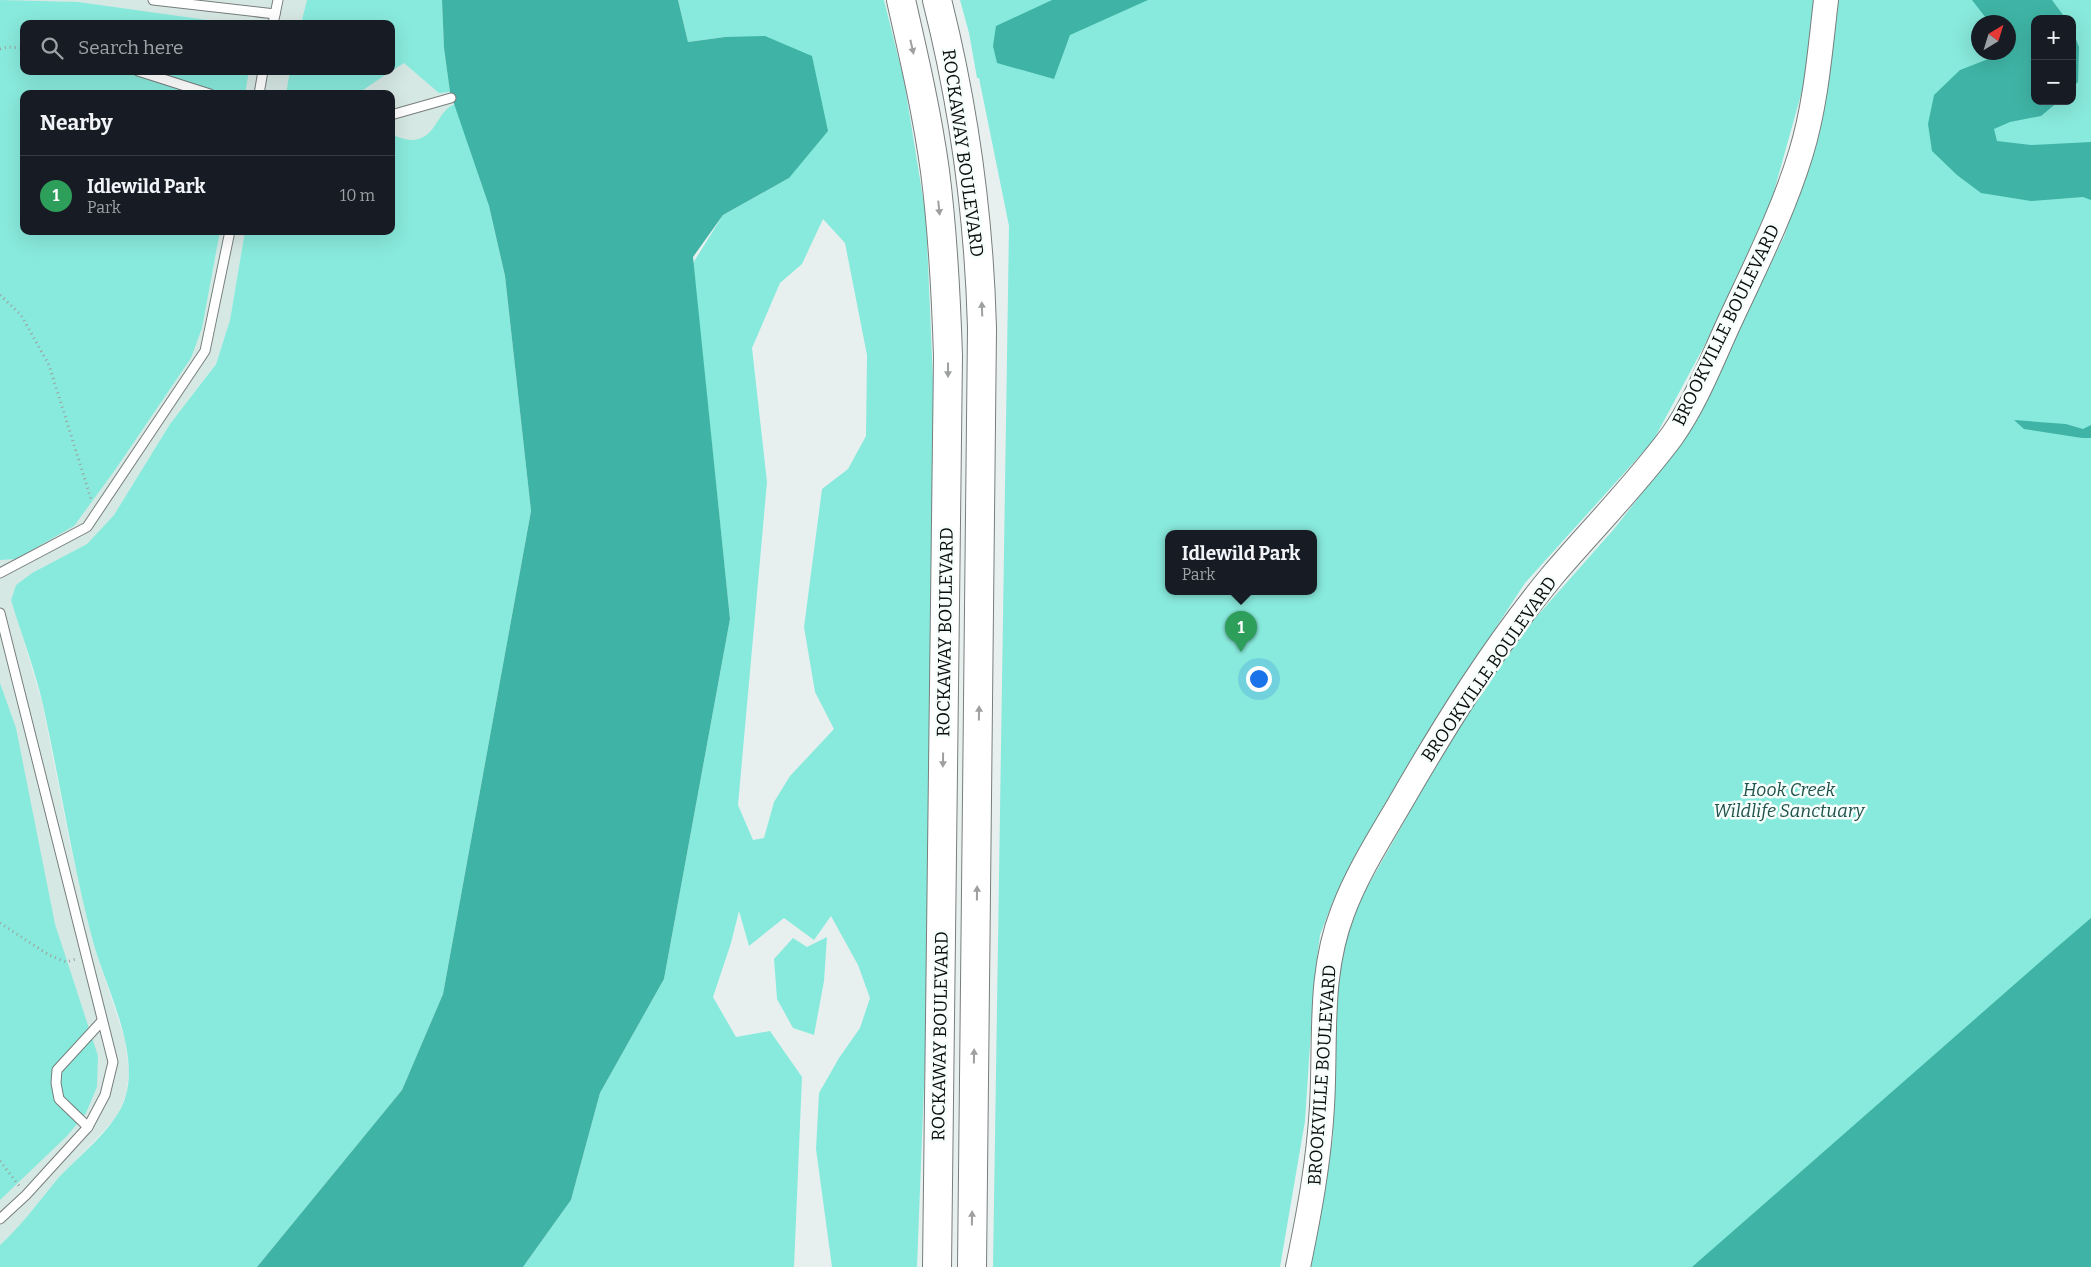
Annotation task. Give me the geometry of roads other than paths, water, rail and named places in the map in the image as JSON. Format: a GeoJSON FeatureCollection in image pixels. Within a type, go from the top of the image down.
{"type":"FeatureCollection","features":[{"type":"Feature","properties":{"kind":"highway","name":"ROCKAWAY BOULEVARD"},"geometry":{"type":"LineString","coordinates":[[901,0],[914,57],[934,171],[944,265],[948,356],[937,1267]]}},
{"type":"Feature","properties":{"kind":"highway","name":"ROCKAWAY BOULEVARD"},"geometry":{"type":"LineString","coordinates":[[937,0],[953,69],[970,175],[978,251],[982,328],[972,1267]]}},
{"type":"Feature","properties":{"kind":"street","name":"BROOKVILLE BOULEVARD"},"geometry":{"type":"LineString","coordinates":[[1298,1267],[1311,1206],[1319,1155],[1325,986],[1334,938],[1342,911],[1385,829],[1451,718],[1515,625],[1552,577],[1639,478],[1674,432],[1698,389],[1780,215],[1801,152],[1814,97],[1826,0]]}},
{"type":"Feature","properties":{"kind":"lane"},"geometry":{"type":"LineString","coordinates":[[153,0],[274,19],[278,0]]}},
{"type":"Feature","properties":{"kind":"lane"},"geometry":{"type":"LineString","coordinates":[[151,75],[197,90]]}},
{"type":"Feature","properties":{"kind":"lane"},"geometry":{"type":"LineString","coordinates":[[260,90],[262,75]]}},
{"type":"Feature","properties":{"kind":"lane"},"geometry":{"type":"LineString","coordinates":[[395,114],[451,98]]}},
{"type":"Feature","properties":{"kind":"lane"},"geometry":{"type":"LineString","coordinates":[[0,573],[87,527],[96,514],[205,351],[229,235]]}},
{"type":"Feature","properties":{"kind":"lane"},"geometry":{"type":"LineString","coordinates":[[0,613],[113,1062],[105,1095],[88,1127],[26,1195],[0,1219]]}},
{"type":"Feature","properties":{"kind":"lane"},"geometry":{"type":"LineString","coordinates":[[88,1127],[59,1098],[56,1083],[57,1070],[102,1021]]}},
{"type":"Feature","properties":{"kind":"place","name":"Idlewild Park"},"geometry":{"type":"Point","coordinates":[1241,652]}},
{"type":"Feature","properties":{"kind":"park label","name":"Hook Creek Wildlife Sanctuary"},"geometry":{"type":"Point","coordinates":[1789,800]}}]}
